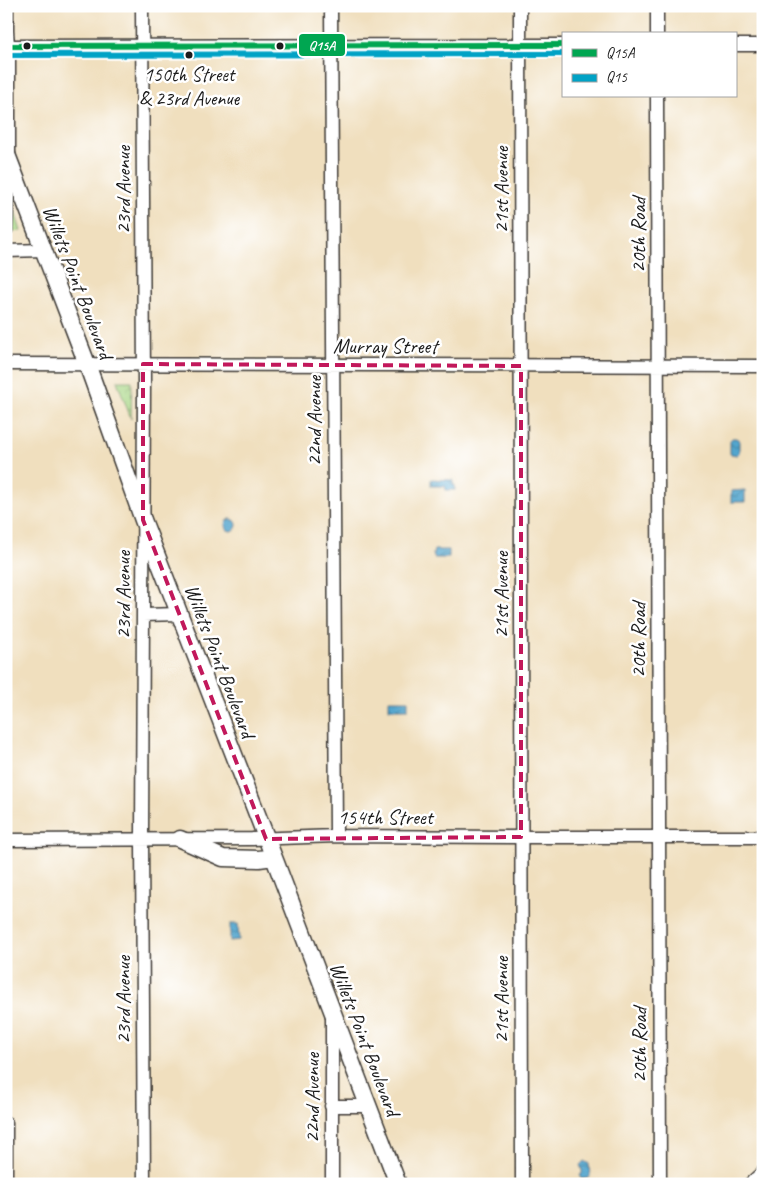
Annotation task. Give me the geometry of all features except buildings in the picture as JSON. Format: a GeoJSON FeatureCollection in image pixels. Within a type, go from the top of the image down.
{"type":"FeatureCollection","features":[{"type":"Feature","properties":{"kind":"street"},"geometry":{"type":"LineString","coordinates":[[6,6],[9,58],[6,230]]}},
{"type":"Feature","properties":{"kind":"street","name":"23rd Avenue"},"geometry":{"type":"LineString","coordinates":[[142,6],[144,1184]]}},
{"type":"Feature","properties":{"kind":"street","name":"22nd Avenue"},"geometry":{"type":"LineString","coordinates":[[331,6],[336,836]]}},
{"type":"Feature","properties":{"kind":"street","name":"21st Avenue"},"geometry":{"type":"LineString","coordinates":[[520,6],[522,1184]]}},
{"type":"Feature","properties":{"kind":"street"},"geometry":{"type":"LineString","coordinates":[[657,6],[657,32]]}},
{"type":"Feature","properties":{"kind":"street"},"geometry":{"type":"LineString","coordinates":[[7,46],[562,45]]}},
{"type":"Feature","properties":{"kind":"street"},"geometry":{"type":"LineString","coordinates":[[736,45],[763,45]]}},
{"type":"Feature","properties":{"kind":"street","name":"20th Road"},"geometry":{"type":"LineString","coordinates":[[657,98],[660,1184]]}},
{"type":"Feature","properties":{"kind":"street","name":"Willets Point Boulevard"},"geometry":{"type":"LineString","coordinates":[[8,155],[87,364],[143,520],[398,1184]]}},
{"type":"Feature","properties":{"kind":"street"},"geometry":{"type":"LineString","coordinates":[[6,251],[44,250]]}},
{"type":"Feature","properties":{"kind":"street","name":"Murray Street"},"geometry":{"type":"LineString","coordinates":[[6,364],[763,366]]}},
{"type":"Feature","properties":{"kind":"street"},"geometry":{"type":"LineString","coordinates":[[143,615],[180,614]]}},
{"type":"Feature","properties":{"kind":"street","name":"154th Street"},"geometry":{"type":"LineString","coordinates":[[6,840],[266,839],[336,836],[763,837]]}},
{"type":"Feature","properties":{"kind":"street"},"geometry":{"type":"LineString","coordinates":[[180,839],[223,858],[259,859],[273,857]]}},
{"type":"Feature","properties":{"kind":"street","name":"22nd Avenue"},"geometry":{"type":"LineString","coordinates":[[332,1012],[332,1184]]}},
{"type":"Feature","properties":{"kind":"street"},"geometry":{"type":"LineString","coordinates":[[331,1106],[368,1106]]}},
{"type":"Feature","properties":{"kind":"street"},"geometry":{"type":"LineString","coordinates":[[6,1123],[6,1184]]}},
{"type":"Feature","properties":{"kind":"street"},"geometry":{"type":"LineString","coordinates":[[750,1184],[763,1172]]}},
{"type":"Feature","properties":{"kind":"highlighted area"},"geometry":{"type":"Polygon","coordinates":[[[143,364],[521,366],[521,837],[266,839],[143,520],[143,364]]]}},
{"type":"Feature","properties":{"kind":"green space"},"geometry":{"type":"Polygon","coordinates":[[[15,212],[21,231],[11,232],[10,214],[15,212]]]}},
{"type":"Feature","properties":{"kind":"green space"},"geometry":{"type":"Polygon","coordinates":[[[117,381],[132,381],[131,419],[117,381]]]}},
{"type":"Feature","properties":{"kind":"water"},"geometry":{"type":"Polygon","coordinates":[[[732,438],[739,440],[739,453],[737,455],[730,454],[730,440],[732,438]]]}},
{"type":"Feature","properties":{"kind":"water"},"geometry":{"type":"Polygon","coordinates":[[[431,479],[453,480],[455,490],[446,490],[445,486],[431,486],[431,479]]]}},
{"type":"Feature","properties":{"kind":"water"},"geometry":{"type":"Polygon","coordinates":[[[745,490],[745,502],[731,502],[731,491],[745,490]]]}},
{"type":"Feature","properties":{"kind":"water"},"geometry":{"type":"Polygon","coordinates":[[[233,519],[236,520],[236,530],[229,531],[226,530],[225,523],[226,520],[233,519]]]}},
{"type":"Feature","properties":{"kind":"water"},"geometry":{"type":"Polygon","coordinates":[[[434,550],[449,550],[449,558],[434,558],[434,550]]]}},
{"type":"Feature","properties":{"kind":"water"},"geometry":{"type":"Polygon","coordinates":[[[389,700],[408,700],[408,709],[389,709],[389,700]]]}},
{"type":"Feature","properties":{"kind":"water"},"geometry":{"type":"Polygon","coordinates":[[[230,924],[238,924],[239,940],[230,941],[230,924]]]}},
{"type":"Feature","properties":{"kind":"water"},"geometry":{"type":"Polygon","coordinates":[[[584,1161],[589,1164],[590,1175],[588,1178],[582,1179],[580,1165],[584,1161]]]}},
{"type":"Feature","properties":{"kind":"transit line","name":"Q15A"},"geometry":{"type":"LineString","coordinates":[[6,46],[562,45]]}},
{"type":"Feature","properties":{"kind":"transit line","name":"Q15"},"geometry":{"type":"LineString","coordinates":[[6,55],[562,54]]}},
{"type":"Feature","properties":{"kind":"place","name":"150th Street & 23rd Avenue"},"geometry":{"type":"Point","coordinates":[189,55]}}]}
